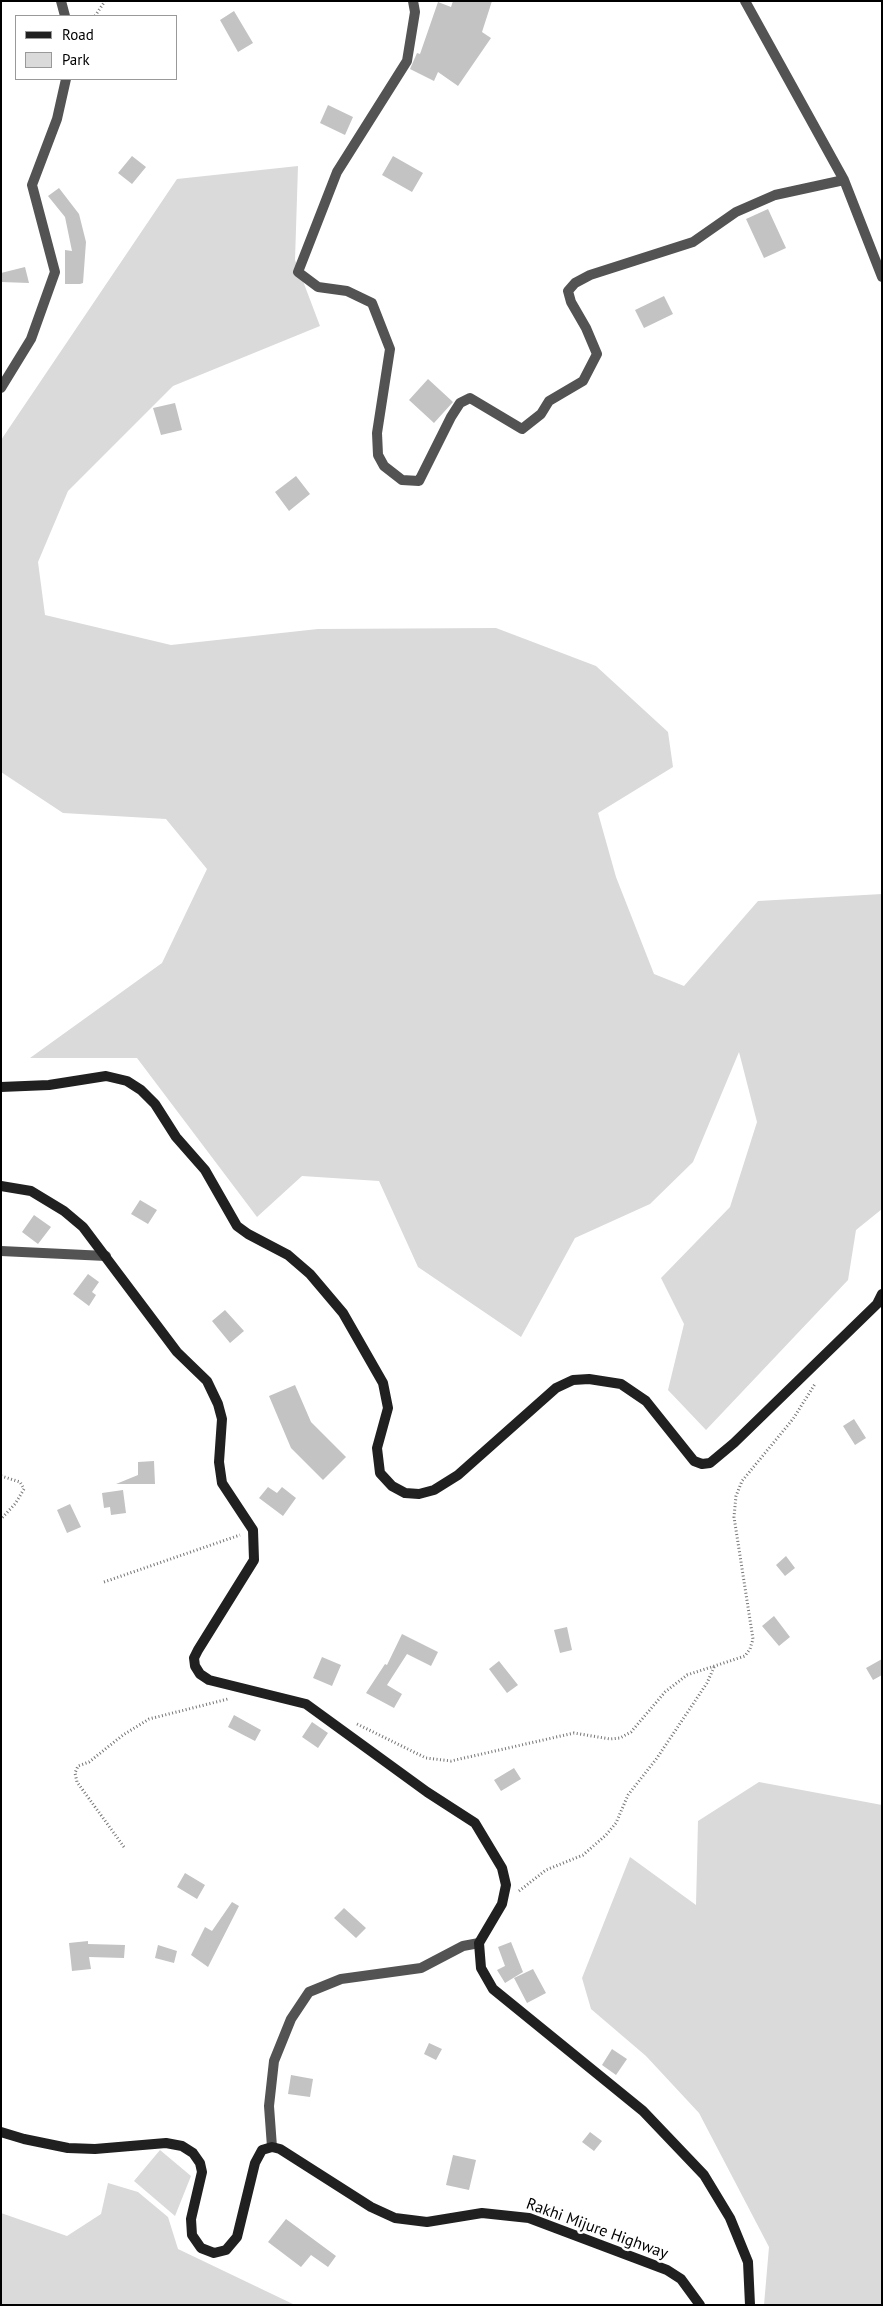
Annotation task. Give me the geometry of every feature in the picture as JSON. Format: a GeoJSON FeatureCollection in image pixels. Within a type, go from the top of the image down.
{"type":"FeatureCollection","features":[{"type":"Feature","properties":{"kind":"main road"},"geometry":{"type":"LineString","coordinates":[[1,1087],[49,1085],[106,1076],[128,1082],[148,1097],[176,1137],[205,1170],[237,1226],[248,1234],[288,1255],[310,1274],[343,1313],[383,1383],[388,1408],[377,1448],[380,1473],[392,1486],[405,1493],[420,1494],[434,1490],[458,1475],[556,1388],[573,1380],[589,1378],[620,1384],[646,1401],[694,1461],[702,1464],[710,1463],[734,1443],[877,1304],[882,1294]]}},
{"type":"Feature","properties":{"kind":"main road"},"geometry":{"type":"LineString","coordinates":[[1,1186],[31,1191],[64,1211],[84,1227],[177,1352],[207,1381],[222,1418],[219,1462],[222,1483],[253,1530],[254,1560],[194,1658],[195,1666],[200,1674],[210,1680],[231,1687],[306,1704],[427,1792],[475,1823],[502,1868],[506,1885],[502,1904],[479,1944],[480,1968],[494,1989],[643,2111],[704,2175],[730,2218],[748,2262],[750,2305]]}},
{"type":"Feature","properties":{"kind":"main road"},"geometry":{"type":"LineString","coordinates":[[1,2132],[68,2148],[96,2149],[166,2143],[182,2146],[193,2153],[200,2163],[202,2172],[190,2220],[192,2234],[201,2248],[214,2253],[226,2250],[238,2237],[254,2164],[262,2150],[272,2147]]}},
{"type":"Feature","properties":{"kind":"main road","name":"Rakhi Mijure Highway"},"geometry":{"type":"LineString","coordinates":[[272,2147],[280,2149],[371,2208],[395,2218],[427,2222],[482,2214],[529,2218],[667,2270],[681,2279],[700,2305]]}},
{"type":"Feature","properties":{"kind":"street"},"geometry":{"type":"LineString","coordinates":[[61,1],[65,15]]}},
{"type":"Feature","properties":{"kind":"street"},"geometry":{"type":"LineString","coordinates":[[413,1],[415,12],[407,61],[337,172],[298,272],[318,287],[347,290],[372,303],[390,350],[377,433],[378,455],[384,466],[402,480],[419,481],[460,403],[470,398],[522,429],[541,414],[549,401],[583,381],[597,354],[586,328],[571,302],[568,291],[575,283],[590,275],[693,242],[736,212],[774,195],[844,180]]}},
{"type":"Feature","properties":{"kind":"street"},"geometry":{"type":"LineString","coordinates":[[745,1],[844,180],[882,277]]}},
{"type":"Feature","properties":{"kind":"street"},"geometry":{"type":"LineString","coordinates":[[1,388],[31,339],[55,272],[32,185],[57,119],[66,80]]}},
{"type":"Feature","properties":{"kind":"street"},"geometry":{"type":"LineString","coordinates":[[1,1252],[106,1256]]}},
{"type":"Feature","properties":{"kind":"street"},"geometry":{"type":"LineString","coordinates":[[272,2147],[269,2106],[274,2061],[291,2019],[309,1992],[341,1979],[421,1968],[463,1946],[479,1944]]}},
{"type":"Feature","properties":{"kind":"path"},"geometry":{"type":"LineString","coordinates":[[96,15],[105,1]]}},
{"type":"Feature","properties":{"kind":"path"},"geometry":{"type":"LineString","coordinates":[[349,1720],[426,1758],[450,1761],[574,1733],[610,1739],[620,1738],[631,1732],[672,1687],[687,1676],[745,1656],[750,1649],[753,1638],[734,1517],[736,1496],[742,1481],[809,1397],[816,1383],[815,1364]]}},
{"type":"Feature","properties":{"kind":"path"},"geometry":{"type":"LineString","coordinates":[[1,1476],[20,1482],[24,1488],[15,1504],[1,1519]]}},
{"type":"Feature","properties":{"kind":"path"},"geometry":{"type":"LineString","coordinates":[[104,1582],[253,1530]]}},
{"type":"Feature","properties":{"kind":"path"},"geometry":{"type":"LineString","coordinates":[[502,1904],[546,1870],[583,1855],[606,1835],[616,1822],[628,1795],[657,1758],[707,1683],[715,1665]]}},
{"type":"Feature","properties":{"kind":"path"},"geometry":{"type":"LineString","coordinates":[[124,1847],[77,1782],[75,1773],[78,1766],[89,1762],[149,1719],[225,1701],[233,1696],[231,1687]]}},
{"type":"Feature","properties":{"kind":"green space"},"geometry":{"type":"Polygon","coordinates":[[[298,166],[295,260],[320,326],[173,386],[68,491],[38,562],[45,615],[171,645],[318,629],[496,628],[596,666],[668,732],[673,767],[598,813],[616,877],[654,974],[684,986],[758,901],[882,894],[882,1209],[856,1230],[848,1280],[706,1430],[668,1390],[684,1324],[661,1278],[730,1207],[757,1122],[739,1052],[693,1162],[650,1204],[575,1238],[521,1337],[418,1267],[379,1181],[302,1176],[257,1217],[137,1058],[30,1058],[162,963],[207,869],[166,819],[63,813],[1,772],[1,440],[177,179],[298,166]]]}},
{"type":"Feature","properties":{"kind":"green space"},"geometry":{"type":"Polygon","coordinates":[[[759,1782],[882,1805],[882,2305],[764,2305],[769,2247],[699,2113],[646,2056],[591,2009],[582,1978],[630,1857],[696,1905],[698,1821],[759,1782]]]}},
{"type":"Feature","properties":{"kind":"green space"},"geometry":{"type":"Polygon","coordinates":[[[160,2150],[191,2176],[175,2216],[134,2181],[160,2150]]]}},
{"type":"Feature","properties":{"kind":"green space"},"geometry":{"type":"Polygon","coordinates":[[[108,2183],[138,2192],[168,2217],[178,2249],[295,2305],[1,2305],[1,2213],[67,2236],[101,2214],[108,2183]]]}},
{"type":"Feature","properties":{"kind":"building"},"geometry":{"type":"Polygon","coordinates":[[[453,1],[492,1],[482,32],[491,38],[458,86],[438,72],[434,81],[410,69],[417,53],[420,54],[438,2],[451,7],[453,1]]]}},
{"type":"Feature","properties":{"kind":"building"},"geometry":{"type":"Polygon","coordinates":[[[234,11],[253,43],[238,52],[220,20],[234,11]]]}},
{"type":"Feature","properties":{"kind":"building"},"geometry":{"type":"Polygon","coordinates":[[[328,105],[353,117],[345,135],[320,123],[328,105]]]}},
{"type":"Feature","properties":{"kind":"building"},"geometry":{"type":"Polygon","coordinates":[[[132,156],[146,167],[132,184],[118,173],[132,156]]]}},
{"type":"Feature","properties":{"kind":"building"},"geometry":{"type":"Polygon","coordinates":[[[393,156],[423,173],[412,192],[382,175],[393,156]]]}},
{"type":"Feature","properties":{"kind":"building"},"geometry":{"type":"Polygon","coordinates":[[[59,188],[79,214],[86,242],[83,283],[80,284],[65,284],[65,250],[72,251],[65,217],[48,196],[59,188]]]}},
{"type":"Feature","properties":{"kind":"building"},"geometry":{"type":"Polygon","coordinates":[[[768,209],[786,248],[764,258],[746,219],[768,209]]]}},
{"type":"Feature","properties":{"kind":"building"},"geometry":{"type":"Polygon","coordinates":[[[25,267],[29,283],[1,282],[1,273],[25,267]]]}},
{"type":"Feature","properties":{"kind":"building"},"geometry":{"type":"Polygon","coordinates":[[[664,296],[673,314],[644,328],[635,310],[664,296]]]}},
{"type":"Feature","properties":{"kind":"building"},"geometry":{"type":"Polygon","coordinates":[[[428,379],[453,402],[434,423],[409,400],[428,379]]]}},
{"type":"Feature","properties":{"kind":"building"},"geometry":{"type":"Polygon","coordinates":[[[175,403],[182,430],[161,435],[153,408],[175,403]]]}},
{"type":"Feature","properties":{"kind":"building"},"geometry":{"type":"Polygon","coordinates":[[[296,476],[310,494],[289,511],[275,492],[296,476]]]}},
{"type":"Feature","properties":{"kind":"building"},"geometry":{"type":"Polygon","coordinates":[[[140,1200],[157,1210],[148,1224],[131,1214],[140,1200]]]}},
{"type":"Feature","properties":{"kind":"building"},"geometry":{"type":"Polygon","coordinates":[[[34,1215],[51,1227],[38,1244],[22,1232],[34,1215]]]}},
{"type":"Feature","properties":{"kind":"building"},"geometry":{"type":"Polygon","coordinates":[[[88,1274],[99,1282],[92,1292],[96,1295],[89,1306],[73,1294],[88,1274]]]}},
{"type":"Feature","properties":{"kind":"building"},"geometry":{"type":"Polygon","coordinates":[[[225,1310],[244,1331],[230,1343],[212,1321],[225,1310]]]}},
{"type":"Feature","properties":{"kind":"building"},"geometry":{"type":"Polygon","coordinates":[[[295,1385],[311,1422],[346,1457],[323,1480],[291,1448],[269,1396],[295,1385]]]}},
{"type":"Feature","properties":{"kind":"building"},"geometry":{"type":"Polygon","coordinates":[[[854,1419],[866,1438],[855,1445],[843,1426],[854,1419]]]}},
{"type":"Feature","properties":{"kind":"building"},"geometry":{"type":"Polygon","coordinates":[[[154,1461],[155,1484],[116,1484],[138,1475],[138,1462],[154,1461]]]}},
{"type":"Feature","properties":{"kind":"building"},"geometry":{"type":"Polygon","coordinates":[[[268,1487],[277,1493],[282,1487],[296,1498],[283,1516],[259,1498],[268,1487]]]}},
{"type":"Feature","properties":{"kind":"building"},"geometry":{"type":"Polygon","coordinates":[[[123,1490],[126,1513],[111,1515],[110,1507],[104,1508],[102,1493],[123,1490]]]}},
{"type":"Feature","properties":{"kind":"building"},"geometry":{"type":"Polygon","coordinates":[[[70,1504],[81,1527],[67,1533],[57,1510],[70,1504]]]}},
{"type":"Feature","properties":{"kind":"building"},"geometry":{"type":"Polygon","coordinates":[[[786,1556],[795,1568],[785,1576],[776,1565],[786,1556]]]}},
{"type":"Feature","properties":{"kind":"building"},"geometry":{"type":"Polygon","coordinates":[[[774,1616],[790,1637],[779,1646],[762,1626],[774,1616]]]}},
{"type":"Feature","properties":{"kind":"building"},"geometry":{"type":"Polygon","coordinates":[[[567,1627],[572,1650],[560,1653],[554,1630],[567,1627]]]}},
{"type":"Feature","properties":{"kind":"building"},"geometry":{"type":"Polygon","coordinates":[[[402,1634],[438,1652],[431,1666],[407,1654],[387,1685],[402,1694],[394,1708],[366,1693],[385,1664],[387,1665],[402,1634]]]}},
{"type":"Feature","properties":{"kind":"building"},"geometry":{"type":"Polygon","coordinates":[[[322,1657],[341,1665],[332,1686],[313,1678],[322,1657]]]}},
{"type":"Feature","properties":{"kind":"building"},"geometry":{"type":"Polygon","coordinates":[[[882,1659],[882,1675],[873,1680],[866,1668],[882,1659]]]}},
{"type":"Feature","properties":{"kind":"building"},"geometry":{"type":"Polygon","coordinates":[[[499,1661],[518,1685],[507,1693],[489,1669],[499,1661]]]}},
{"type":"Feature","properties":{"kind":"building"},"geometry":{"type":"Polygon","coordinates":[[[234,1715],[261,1730],[255,1741],[228,1727],[234,1715]]]}},
{"type":"Feature","properties":{"kind":"building"},"geometry":{"type":"Polygon","coordinates":[[[312,1722],[328,1733],[318,1748],[302,1737],[312,1722]]]}},
{"type":"Feature","properties":{"kind":"building"},"geometry":{"type":"Polygon","coordinates":[[[514,1768],[521,1779],[501,1791],[494,1780],[514,1768]]]}},
{"type":"Feature","properties":{"kind":"building"},"geometry":{"type":"Polygon","coordinates":[[[185,1873],[205,1885],[197,1899],[177,1887],[185,1873]]]}},
{"type":"Feature","properties":{"kind":"building"},"geometry":{"type":"Polygon","coordinates":[[[232,1902],[239,1906],[208,1967],[191,1955],[205,1927],[212,1931],[232,1902]]]}},
{"type":"Feature","properties":{"kind":"building"},"geometry":{"type":"Polygon","coordinates":[[[344,1908],[366,1928],[356,1938],[334,1918],[344,1908]]]}},
{"type":"Feature","properties":{"kind":"building"},"geometry":{"type":"Polygon","coordinates":[[[88,1941],[88,1944],[125,1945],[124,1958],[89,1957],[91,1969],[72,1971],[69,1943],[88,1941]]]}},
{"type":"Feature","properties":{"kind":"building"},"geometry":{"type":"Polygon","coordinates":[[[511,1942],[523,1972],[505,1983],[497,1970],[505,1966],[498,1947],[511,1942]]]}},
{"type":"Feature","properties":{"kind":"building"},"geometry":{"type":"Polygon","coordinates":[[[158,1945],[177,1951],[174,1963],[155,1958],[158,1945]]]}},
{"type":"Feature","properties":{"kind":"building"},"geometry":{"type":"Polygon","coordinates":[[[533,1969],[546,1993],[527,2003],[514,1978],[533,1969]]]}},
{"type":"Feature","properties":{"kind":"building"},"geometry":{"type":"Polygon","coordinates":[[[429,2043],[442,2049],[436,2060],[424,2054],[429,2043]]]}},
{"type":"Feature","properties":{"kind":"building"},"geometry":{"type":"Polygon","coordinates":[[[612,2049],[627,2059],[616,2075],[602,2065],[612,2049]]]}},
{"type":"Feature","properties":{"kind":"building"},"geometry":{"type":"Polygon","coordinates":[[[291,2075],[313,2079],[310,2097],[288,2094],[291,2075]]]}},
{"type":"Feature","properties":{"kind":"building"},"geometry":{"type":"Polygon","coordinates":[[[590,2132],[602,2141],[594,2151],[582,2142],[590,2132]]]}},
{"type":"Feature","properties":{"kind":"building"},"geometry":{"type":"Polygon","coordinates":[[[453,2155],[476,2160],[469,2190],[446,2185],[453,2155]]]}},
{"type":"Feature","properties":{"kind":"building"},"geometry":{"type":"Polygon","coordinates":[[[286,2219],[336,2256],[328,2267],[311,2255],[301,2267],[268,2242],[286,2219]]]}}]}
